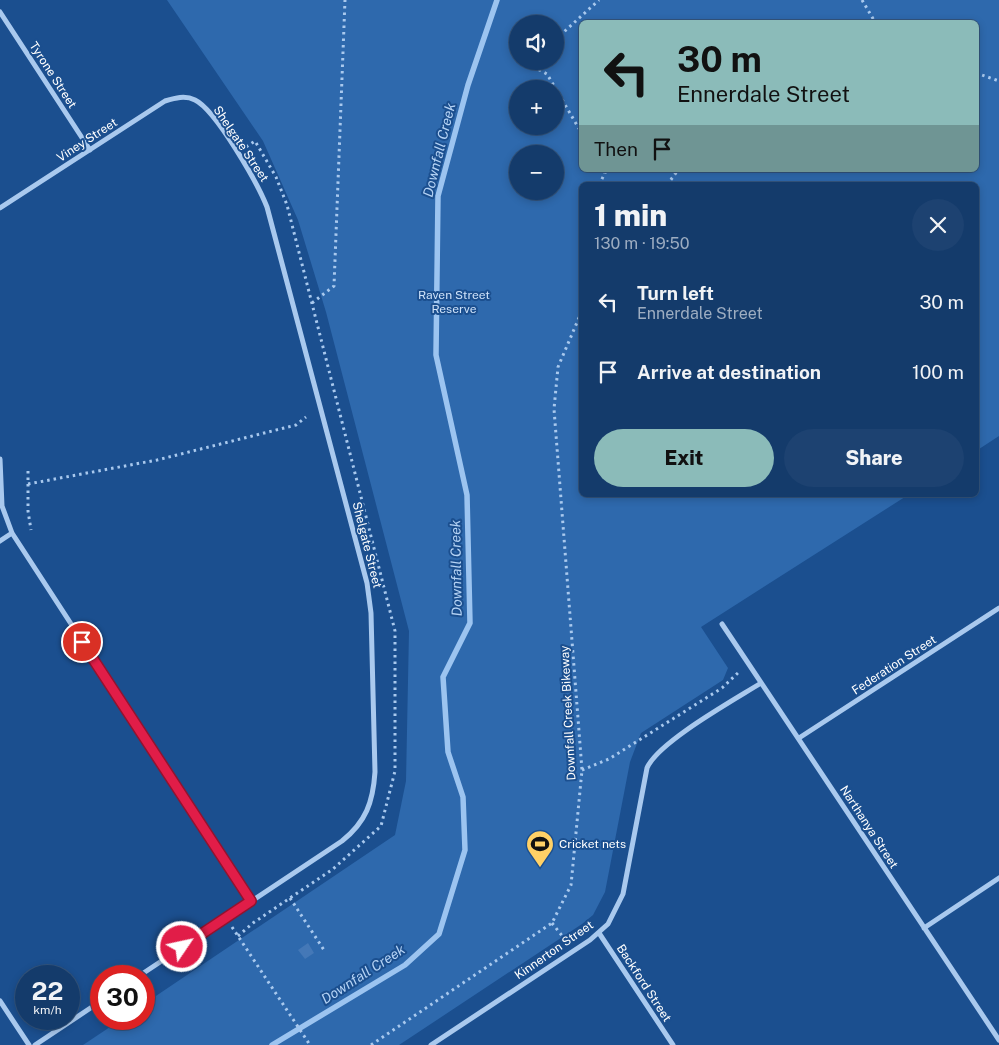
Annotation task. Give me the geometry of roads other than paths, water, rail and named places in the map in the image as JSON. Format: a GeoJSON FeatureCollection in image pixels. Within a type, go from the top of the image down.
{"type":"FeatureCollection","features":[{"type":"Feature","properties":{"kind":"street","name":"Tyrone Street"},"geometry":{"type":"LineString","coordinates":[[0,12],[90,150]]}},
{"type":"Feature","properties":{"kind":"street","name":"Viney Street"},"geometry":{"type":"LineString","coordinates":[[0,208],[158,104],[173,98],[188,98]]}},
{"type":"Feature","properties":{"kind":"street","name":"Shelgate Street"},"geometry":{"type":"LineString","coordinates":[[155,965],[342,841],[356,829],[366,816],[371,802],[375,772],[371,612],[367,583],[273,225],[260,189],[238,152],[207,109],[188,98]]}},
{"type":"Feature","properties":{"kind":"street"},"geometry":{"type":"LineString","coordinates":[[0,460],[2,506],[12,533],[251,901]]}},
{"type":"Feature","properties":{"kind":"street"},"geometry":{"type":"LineString","coordinates":[[0,541],[12,533]]}},
{"type":"Feature","properties":{"kind":"street","name":"Federation Street"},"geometry":{"type":"LineString","coordinates":[[799,738],[999,608]]}},
{"type":"Feature","properties":{"kind":"street","name":"Narthanya Street"},"geometry":{"type":"LineString","coordinates":[[722,624],[999,1040]]}},
{"type":"Feature","properties":{"kind":"street","name":"Kinnerton Street"},"geometry":{"type":"LineString","coordinates":[[431,1045],[599,933],[614,915],[623,894],[647,768],[652,757],[669,743],[761,682]]}},
{"type":"Feature","properties":{"kind":"street"},"geometry":{"type":"LineString","coordinates":[[924,928],[999,878]]}},
{"type":"Feature","properties":{"kind":"street","name":"Backford Street"},"geometry":{"type":"LineString","coordinates":[[599,933],[673,1045]]}},
{"type":"Feature","properties":{"kind":"street"},"geometry":{"type":"LineString","coordinates":[[0,1001],[29,1045]]}},
{"type":"Feature","properties":{"kind":"street"},"geometry":{"type":"LineString","coordinates":[[35,1045],[90,1008]]}},
{"type":"Feature","properties":{"kind":"waterway","name":"Downfall Creek"},"geometry":{"type":"LineString","coordinates":[[272,1045],[405,965],[439,934],[465,850],[463,797],[448,752],[443,677],[470,623],[467,495],[436,355],[438,196],[468,85],[497,0]]}},
{"type":"Feature","properties":{"kind":"place","name":"Cricket nets"},"geometry":{"type":"Point","coordinates":[540,868]}},
{"type":"Feature","properties":{"kind":"park label","name":"Raven Street Reserve"},"geometry":{"type":"Point","coordinates":[454,302]}}]}
